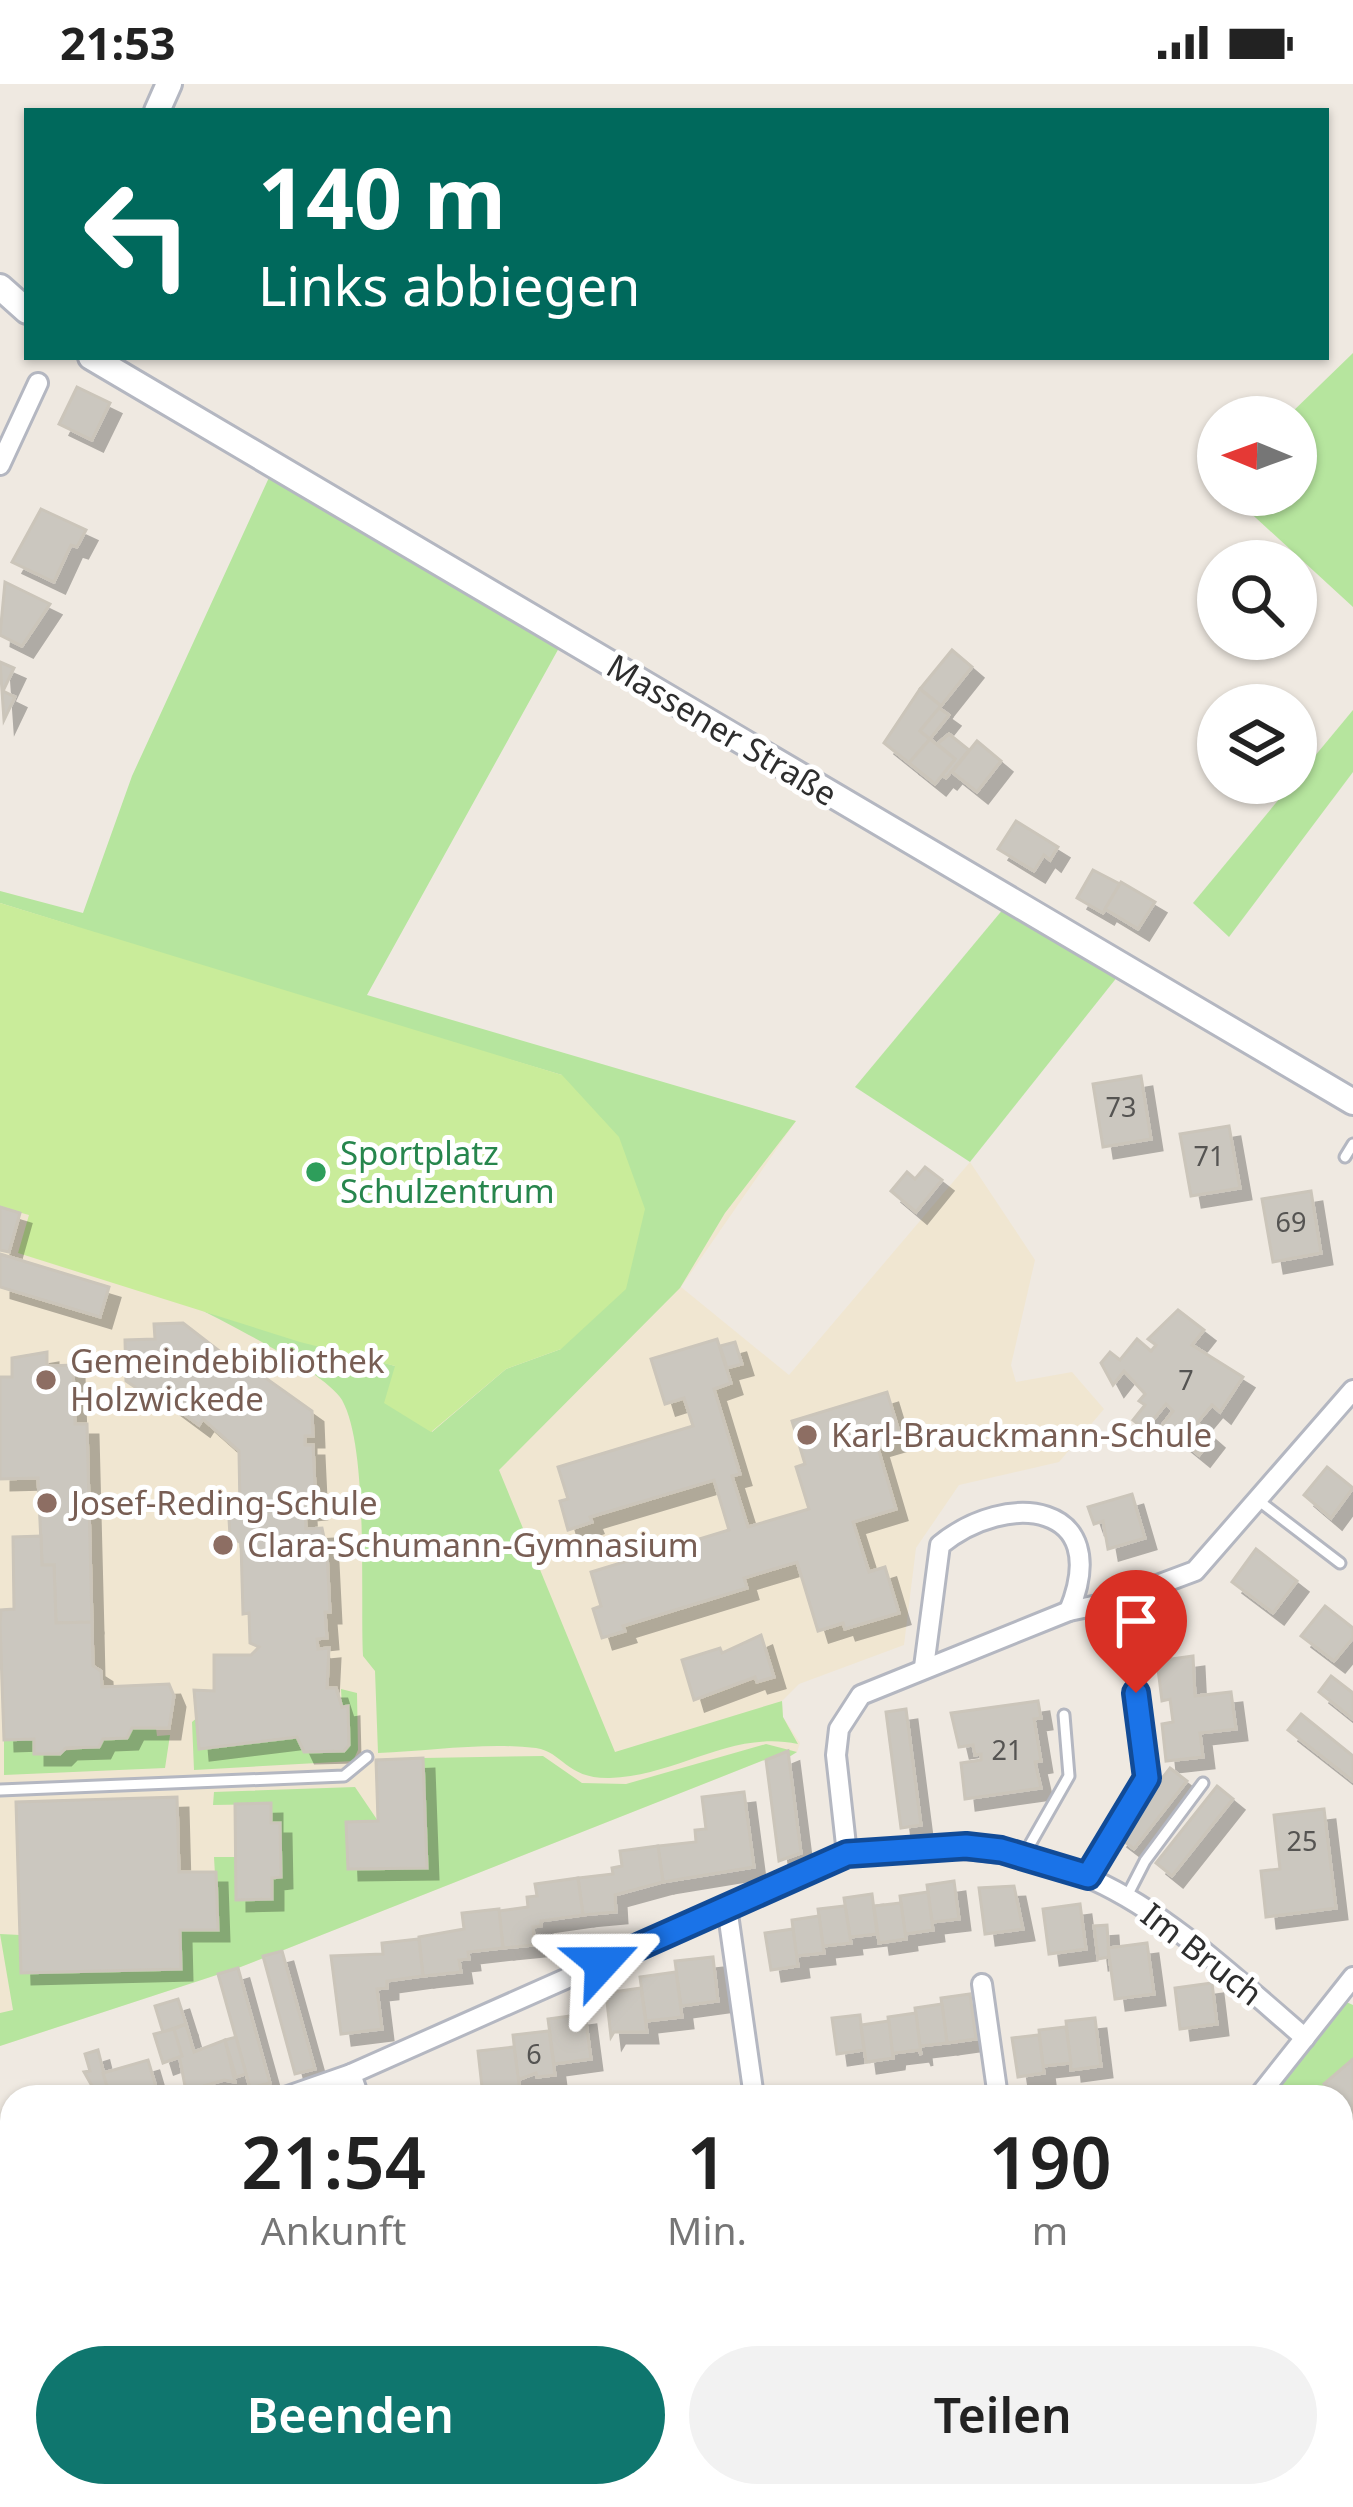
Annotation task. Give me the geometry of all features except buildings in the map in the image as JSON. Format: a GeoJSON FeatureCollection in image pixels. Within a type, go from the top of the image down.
{"type":"FeatureCollection","features":[{"type":"Feature","properties":{"kind":"street"},"geometry":{"type":"LineString","coordinates":[[0,287],[24,308]]}},
{"type":"Feature","properties":{"kind":"street","name":"Massener Straße"},"geometry":{"type":"LineString","coordinates":[[96,360],[1353,1102]]}},
{"type":"Feature","properties":{"kind":"street"},"geometry":{"type":"LineString","coordinates":[[0,465],[38,383]]}},
{"type":"Feature","properties":{"kind":"street"},"geometry":{"type":"LineString","coordinates":[[847,1854],[838,1730],[861,1695],[1069,1611],[1112,1602],[1195,1571],[1353,1390]]}},
{"type":"Feature","properties":{"kind":"street"},"geometry":{"type":"LineString","coordinates":[[924,1667],[940,1545],[959,1530],[1032,1512],[1071,1530],[1080,1545],[1081,1567],[1069,1611]]}},
{"type":"Feature","properties":{"kind":"street","name":"Im Bruch"},"geometry":{"type":"LineString","coordinates":[[319,2085],[847,1854],[966,1846],[1024,1856],[1088,1876],[1126,1896],[1193,1941],[1305,2038]]}},
{"type":"Feature","properties":{"kind":"street"},"geometry":{"type":"LineString","coordinates":[[727,1907],[752,2085]]}},
{"type":"Feature","properties":{"kind":"street"},"geometry":{"type":"LineString","coordinates":[[1268,2085],[1353,1977]]}},
{"type":"Feature","properties":{"kind":"street"},"geometry":{"type":"LineString","coordinates":[[982,1984],[996,2085]]}},
{"type":"Feature","properties":{"kind":"street"},"geometry":{"type":"LineString","coordinates":[[351,2074],[355,2085]]}},
{"type":"Feature","properties":{"kind":"lane"},"geometry":{"type":"LineString","coordinates":[[1345,1157],[1353,1144]]}},
{"type":"Feature","properties":{"kind":"lane"},"geometry":{"type":"LineString","coordinates":[[1259,1501],[1340,1563]]}},
{"type":"Feature","properties":{"kind":"lane"},"geometry":{"type":"LineString","coordinates":[[1088,1876],[1147,1778],[1136,1693]]}},
{"type":"Feature","properties":{"kind":"lane"},"geometry":{"type":"LineString","coordinates":[[1024,1856],[1070,1776],[1064,1715]]}},
{"type":"Feature","properties":{"kind":"lane"},"geometry":{"type":"LineString","coordinates":[[0,1790],[344,1776],[368,1757]]}},
{"type":"Feature","properties":{"kind":"lane"},"geometry":{"type":"LineString","coordinates":[[1126,1896],[1144,1862],[1203,1784]]}},
{"type":"Feature","properties":{"kind":"shaded area"},"geometry":{"type":"Polygon","coordinates":[[[0,891],[796,1121],[681,1287],[789,1375],[970,1162],[1035,1260],[1011,1365],[1016,1382],[1072,1372],[1104,1409],[1059,1462],[959,1485],[916,1548],[904,1645],[799,1684],[782,1701],[783,1717],[800,1743],[797,1752],[787,1751],[238,1968],[0,2046],[0,891]]]}},
{"type":"Feature","properties":{"kind":"green space"},"geometry":{"type":"Polygon","coordinates":[[[1353,353],[1353,607],[1317,574],[1317,540],[1280,540],[1254,516],[1317,516],[1317,396],[1309,396],[1353,353]]]}},
{"type":"Feature","properties":{"kind":"green space"},"geometry":{"type":"Polygon","coordinates":[[[272,471],[565,637],[367,995],[796,1121],[725,1213],[680,1288],[499,1470],[615,1752],[782,1701],[783,1717],[798,1744],[750,1743],[658,1770],[610,1778],[574,1770],[536,1748],[477,1746],[378,1753],[375,1671],[363,1656],[362,1523],[351,1422],[333,1389],[299,1364],[203,1311],[395,1366],[432,1432],[506,1369],[561,1349],[562,1075],[358,1015],[69,947],[74,926],[0,903],[0,891],[83,913],[132,776],[272,471]]]}},
{"type":"Feature","properties":{"kind":"green space"},"geometry":{"type":"Polygon","coordinates":[[[1353,710],[1353,772],[1229,937],[1193,903],[1275,804],[1317,804],[1317,753],[1353,710]]]}},
{"type":"Feature","properties":{"kind":"green space","name":"Sportplatz Schulzentrum"},"geometry":{"type":"Polygon","coordinates":[[[0,903],[562,1075],[619,1137],[645,1209],[626,1289],[561,1349],[506,1369],[431,1432],[384,1403],[395,1366],[300,1342],[18,1253],[29,1215],[0,1207],[0,903]]]}},
{"type":"Feature","properties":{"kind":"green space"},"geometry":{"type":"Polygon","coordinates":[[[1004,908],[1118,976],[970,1162],[855,1087],[1004,908]]]}},
{"type":"Feature","properties":{"kind":"green space"},"geometry":{"type":"Polygon","coordinates":[[[341,1689],[357,1693],[358,1750],[353,1761],[194,1770],[192,1722],[199,1716],[200,1749],[297,1737],[343,1751],[349,1745],[348,1707],[342,1707],[341,1689]]]}},
{"type":"Feature","properties":{"kind":"green space"},"geometry":{"type":"Polygon","coordinates":[[[132,1728],[156,1728],[157,1736],[170,1735],[165,1768],[4,1775],[4,1740],[34,1739],[35,1754],[98,1747],[103,1739],[127,1738],[132,1728]]]}},
{"type":"Feature","properties":{"kind":"green space"},"geometry":{"type":"Polygon","coordinates":[[[766,1744],[797,1752],[789,1757],[787,1751],[238,1968],[0,2046],[0,2013],[13,2010],[0,1934],[20,1935],[22,1973],[180,1969],[180,1930],[218,1929],[214,1857],[235,1857],[236,1899],[272,1899],[272,1878],[281,1877],[280,1824],[271,1823],[271,1804],[213,1805],[214,1792],[355,1787],[378,1821],[346,1823],[348,1868],[426,1868],[423,1758],[543,1756],[582,1783],[626,1784],[766,1744]]]}},
{"type":"Feature","properties":{"kind":"green space"},"geometry":{"type":"Polygon","coordinates":[[[1342,2000],[1353,2005],[1353,2085],[1278,2085],[1342,2000]]]}},
{"type":"Feature","properties":{"kind":"place","name":"Sportplatz Schulzentrum"},"geometry":{"type":"Point","coordinates":[316,1172]}},
{"type":"Feature","properties":{"kind":"place","name":"Gemeindebibliothek Holzwickede"},"geometry":{"type":"Point","coordinates":[46,1380]}},
{"type":"Feature","properties":{"kind":"place","name":"Karl-Brauckmann-Schule"},"geometry":{"type":"Point","coordinates":[807,1435]}},
{"type":"Feature","properties":{"kind":"place","name":"Josef-Reding-Schule"},"geometry":{"type":"Point","coordinates":[47,1503]}},
{"type":"Feature","properties":{"kind":"place","name":"Clara-Schumann-Gymnasium"},"geometry":{"type":"Point","coordinates":[223,1545]}},
{"type":"Feature","properties":{"kind":"route"},"geometry":{"type":"LineString","coordinates":[[602,1963],[847,1854],[966,1846],[1055,1863],[1088,1876],[1147,1778],[1136,1693]]}}]}
